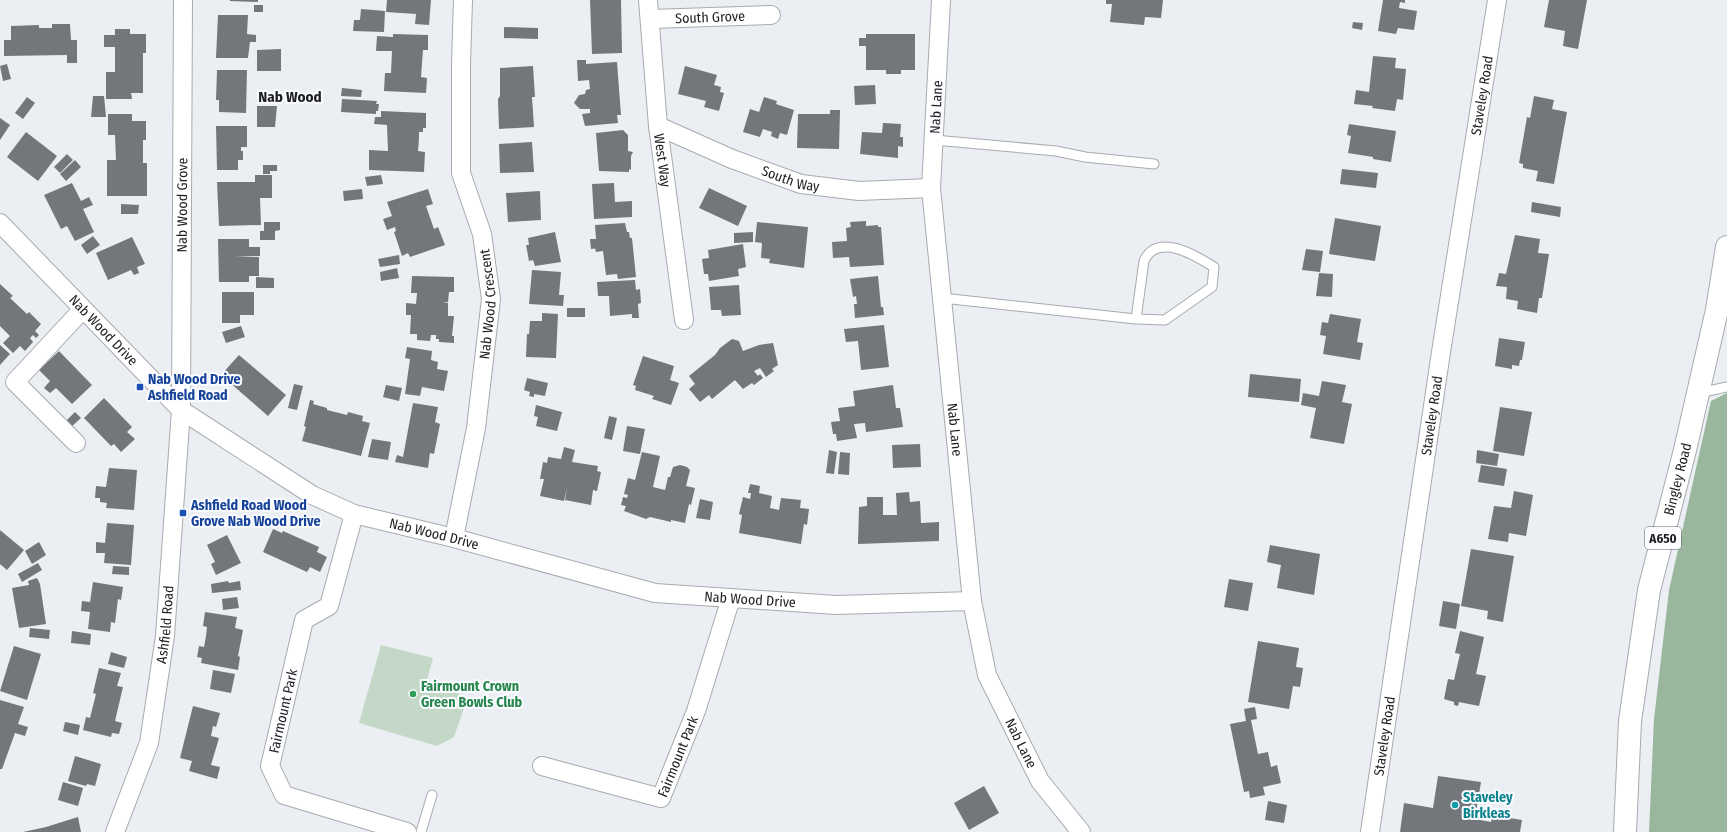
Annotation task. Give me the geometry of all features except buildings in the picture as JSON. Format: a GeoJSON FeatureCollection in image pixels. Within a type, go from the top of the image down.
{"type":"FeatureCollection","features":[{"type":"Feature","properties":{"kind":"highway","name":"Bingley Road"},"geometry":{"type":"LineString","coordinates":[[1625,832],[1630,721],[1649,590],[1717,310],[1727,247]]}},
{"type":"Feature","properties":{"kind":"street","name":"Nab Wood Grove"},"geometry":{"type":"LineString","coordinates":[[181,410],[183,0]]}},
{"type":"Feature","properties":{"kind":"street","name":"Nab Wood Crescent"},"geometry":{"type":"LineString","coordinates":[[454,538],[476,428],[491,299],[482,234],[461,173],[460,64],[463,0]]}},
{"type":"Feature","properties":{"kind":"street","name":"West Way"},"geometry":{"type":"LineString","coordinates":[[648,0],[658,126],[684,320]]}},
{"type":"Feature","properties":{"kind":"street"},"geometry":{"type":"LineString","coordinates":[[941,7],[953,0]]}},
{"type":"Feature","properties":{"kind":"street","name":"Staveley Road"},"geometry":{"type":"LineString","coordinates":[[1370,832],[1441,352],[1497,0]]}},
{"type":"Feature","properties":{"kind":"street","name":"Nab Lane"},"geometry":{"type":"LineString","coordinates":[[941,7],[931,188],[972,601],[987,676],[1040,781],[1081,832]]}},
{"type":"Feature","properties":{"kind":"street","name":"South Grove"},"geometry":{"type":"LineString","coordinates":[[650,19],[771,15]]}},
{"type":"Feature","properties":{"kind":"street","name":"South Way"},"geometry":{"type":"LineString","coordinates":[[658,126],[732,159],[801,184],[859,191],[931,188]]}},
{"type":"Feature","properties":{"kind":"street","name":"Nab Wood Drive"},"geometry":{"type":"LineString","coordinates":[[1,226],[181,410],[312,495],[354,514],[454,538],[655,593],[836,605],[972,601]]}},
{"type":"Feature","properties":{"kind":"street"},"geometry":{"type":"LineString","coordinates":[[76,443],[15,382],[83,309]]}},
{"type":"Feature","properties":{"kind":"street","name":"Ashfield Road"},"geometry":{"type":"LineString","coordinates":[[115,832],[149,743],[165,636],[181,410]]}},
{"type":"Feature","properties":{"kind":"street","name":"Fairmount Park"},"geometry":{"type":"LineString","coordinates":[[354,514],[329,606],[304,620],[270,766],[284,795],[407,832]]}},
{"type":"Feature","properties":{"kind":"street","name":"Fairmount Park"},"geometry":{"type":"LineString","coordinates":[[542,766],[661,798],[696,711],[731,598]]}},
{"type":"Feature","properties":{"kind":"lane"},"geometry":{"type":"LineString","coordinates":[[934,140],[1056,151],[1085,157],[1154,164]]}},
{"type":"Feature","properties":{"kind":"lane"},"geometry":{"type":"LineString","coordinates":[[942,298],[1136,319],[1165,320],[1212,287],[1214,267],[1188,251],[1161,247],[1155,248],[1146,255],[1144,261],[1136,319]]}},
{"type":"Feature","properties":{"kind":"lane"},"geometry":{"type":"LineString","coordinates":[[1698,393],[1727,387]]}},
{"type":"Feature","properties":{"kind":"lane"},"geometry":{"type":"LineString","coordinates":[[421,832],[432,795]]}},
{"type":"Feature","properties":{"kind":"green space"},"geometry":{"type":"Polygon","coordinates":[[[1727,393],[1727,832],[1649,832],[1654,719],[1669,590],[1711,401],[1727,393]]]}},
{"type":"Feature","properties":{"kind":"green space","name":"Fairmount Crown Green Bowls Club"},"geometry":{"type":"Polygon","coordinates":[[[381,645],[433,658],[427,680],[451,686],[466,702],[454,737],[437,746],[359,723],[381,645]]]}},
{"type":"Feature","properties":{"kind":"place","name":"Nab Wood Drive Ashfield Road"},"geometry":{"type":"Point","coordinates":[140,387]}},
{"type":"Feature","properties":{"kind":"place","name":"Ashfield Road Wood Grove Nab Wood Drive"},"geometry":{"type":"Point","coordinates":[183,513]}},
{"type":"Feature","properties":{"kind":"place","name":"Fairmount Crown Green Bowls Club"},"geometry":{"type":"Point","coordinates":[413,694]}},
{"type":"Feature","properties":{"kind":"place","name":"Staveley Birkleas"},"geometry":{"type":"Point","coordinates":[1455,805]}},
{"type":"Feature","properties":{"kind":"district","name":"Nab Wood"},"geometry":{"type":"Point","coordinates":[290,97]}}]}
